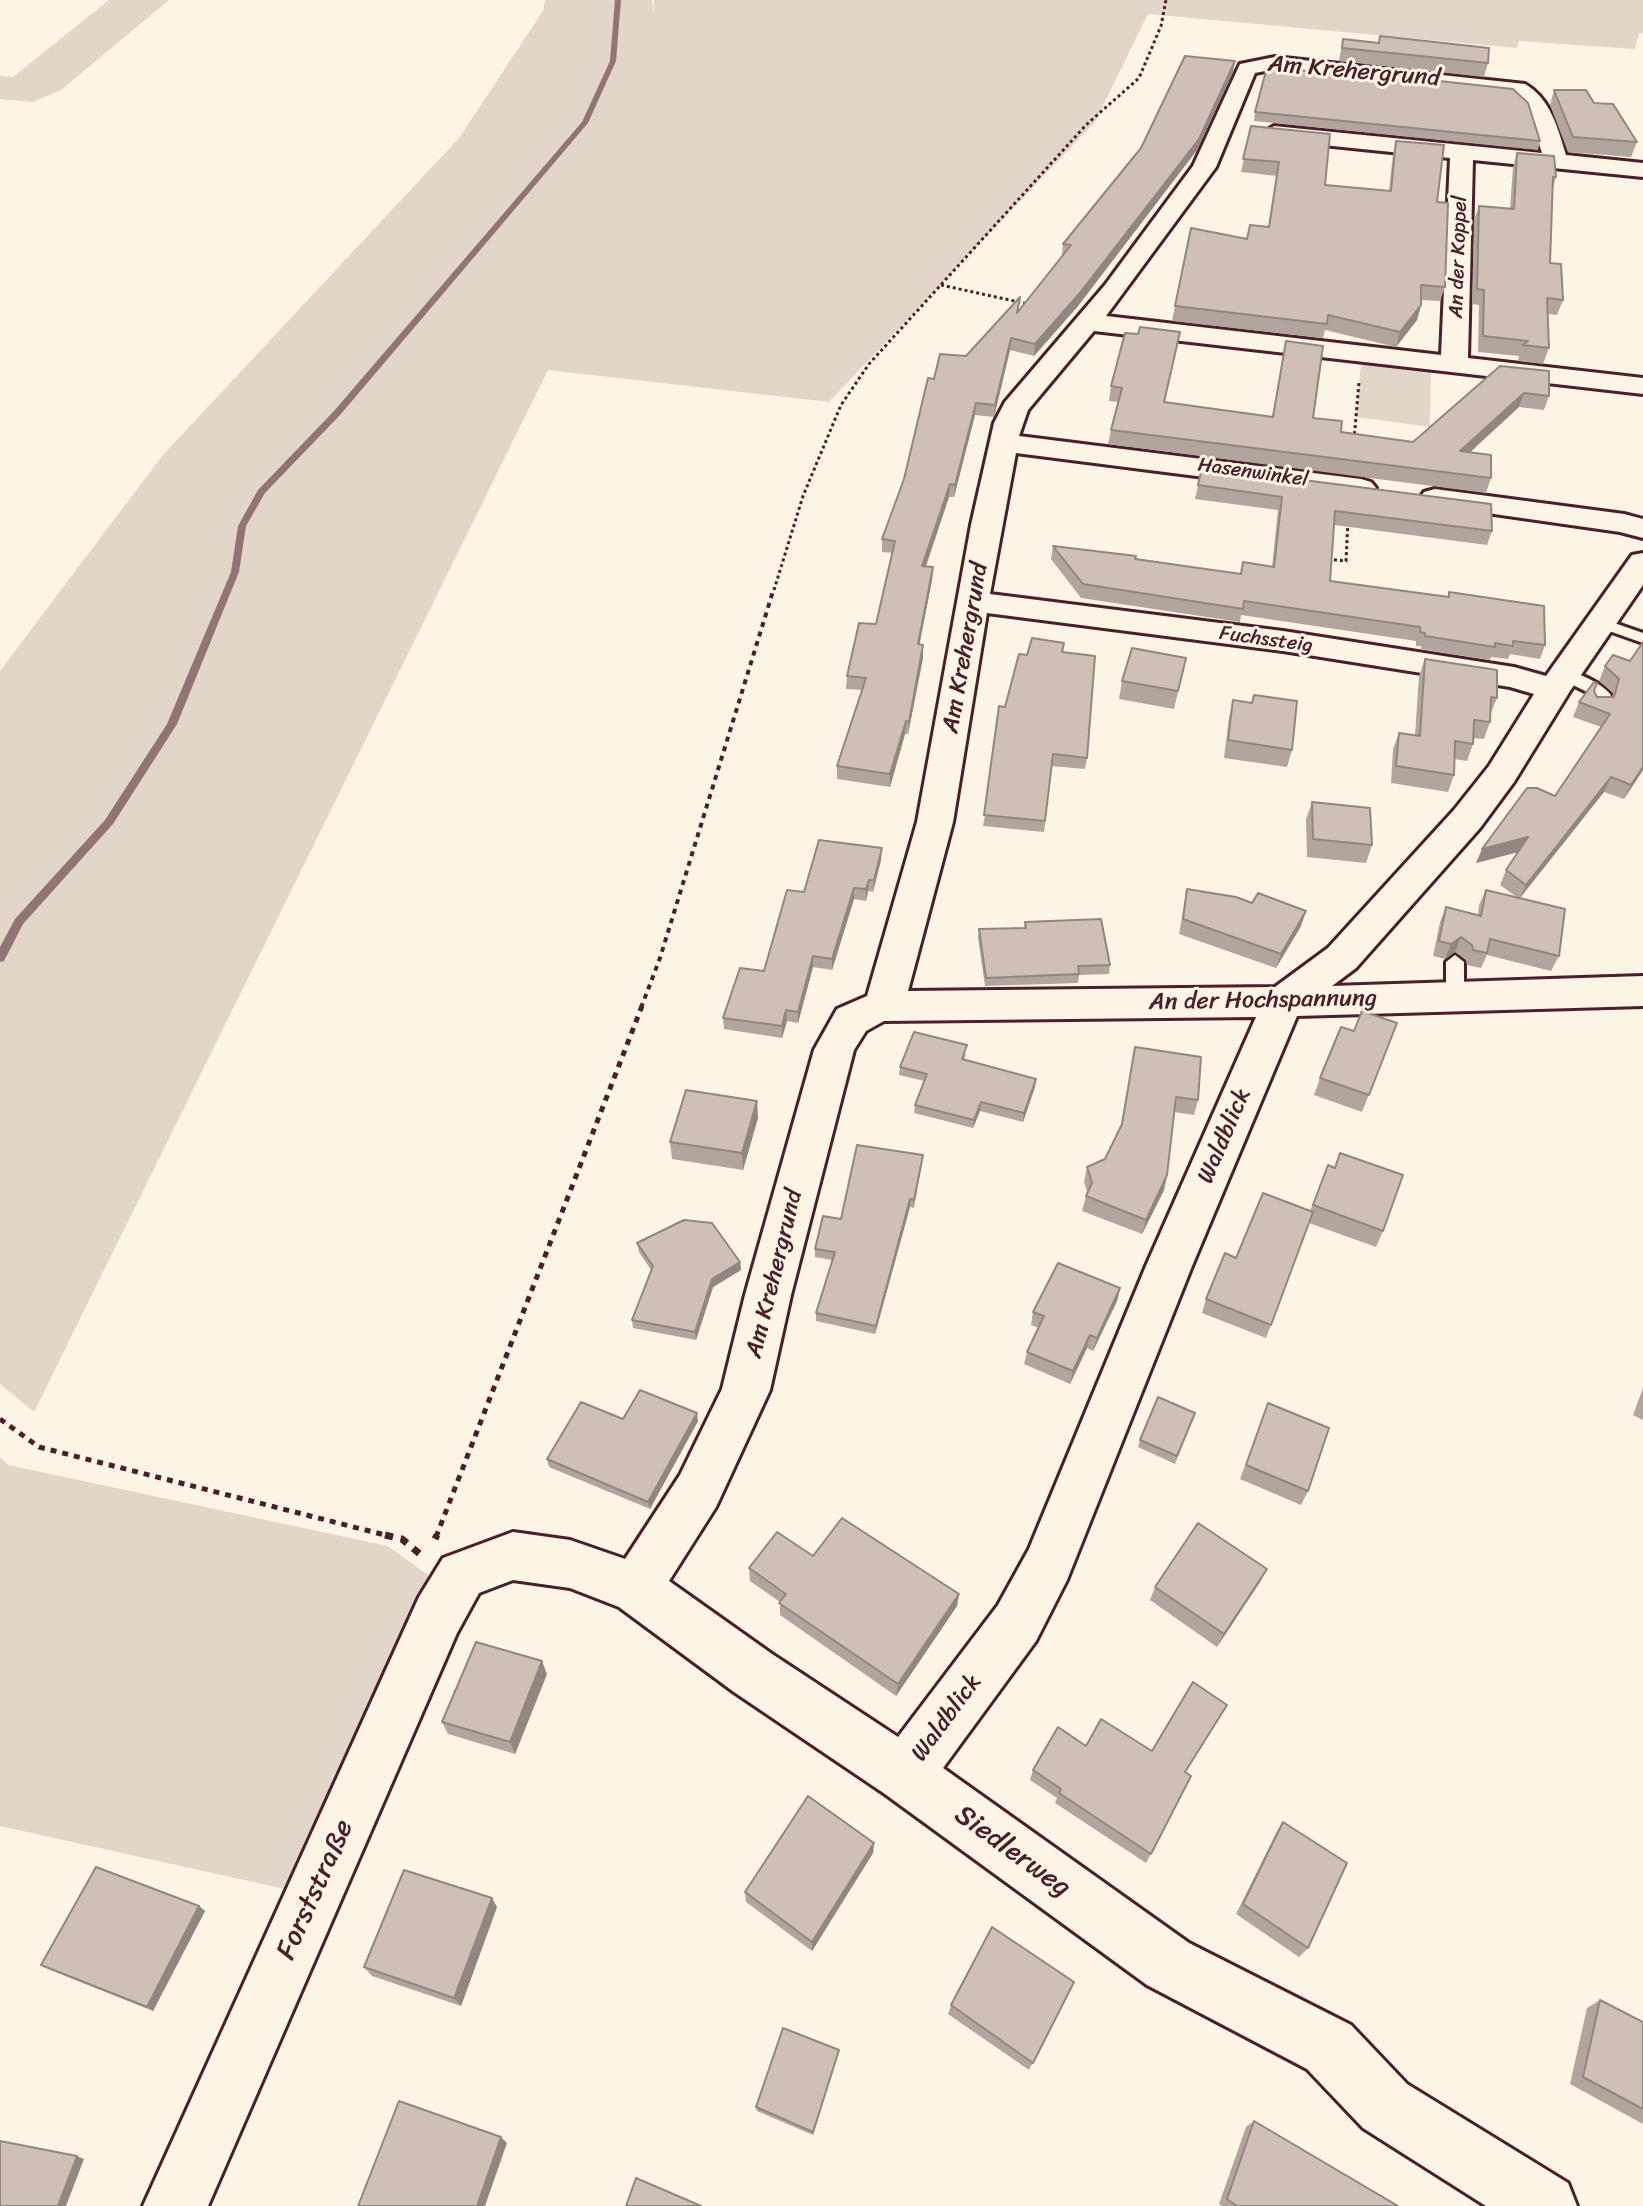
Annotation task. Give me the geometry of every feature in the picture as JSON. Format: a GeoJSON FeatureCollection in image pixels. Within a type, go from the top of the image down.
{"type":"FeatureCollection","features":[{"type":"Feature","properties":{"kind":"street","name":"Am Krehergrund"},"geometry":{"type":"LineString","coordinates":[[636,1588],[698,1491],[746,1390],[772,1280],[834,1050],[844,1025],[862,1012],[884,1006],[935,822],[986,525],[1008,423],[1015,408],[1090,320],[1204,167],[1247,68],[1263,63],[1302,65],[1507,86],[1526,92],[1548,133],[1556,161]]}},
{"type":"Feature","properties":{"kind":"street"},"geometry":{"type":"LineString","coordinates":[[1220,127],[1643,170]]}},
{"type":"Feature","properties":{"kind":"street","name":"An der Koppel"},"geometry":{"type":"LineString","coordinates":[[1454,363],[1462,152]]}},
{"type":"Feature","properties":{"kind":"street"},"geometry":{"type":"LineString","coordinates":[[1090,320],[1643,386]]}},
{"type":"Feature","properties":{"kind":"street","name":"Hasenwinkel"},"geometry":{"type":"LineString","coordinates":[[1005,443],[1403,493],[1624,523],[1643,529]]}},
{"type":"Feature","properties":{"kind":"street","name":"Waldblick"},"geometry":{"type":"LineString","coordinates":[[905,1774],[1017,1623],[1049,1563],[1169,1266],[1283,1002],[1342,958],[1467,819],[1502,774],[1560,682],[1643,562]]}},
{"type":"Feature","properties":{"kind":"street","name":"Fuchssteig"},"geometry":{"type":"LineString","coordinates":[[975,602],[1283,641],[1560,682]]}},
{"type":"Feature","properties":{"kind":"street","name":"An der Hochspannung"},"geometry":{"type":"LineString","coordinates":[[884,1006],[1283,1002],[1455,979],[1643,991]]}},
{"type":"Feature","properties":{"kind":"street","name":"Siedlerweg"},"geometry":{"type":"LineString","coordinates":[[440,1560],[513,1556],[570,1564],[636,1588],[753,1673],[905,1774],[1168,1964],[1329,2047],[1385,2106],[1545,2206]]}},
{"type":"Feature","properties":{"kind":"street","name":"Forststraße"},"geometry":{"type":"LineString","coordinates":[[175,2206],[438,1615],[440,1560]]}},
{"type":"Feature","properties":{"kind":"lane"},"geometry":{"type":"LineString","coordinates":[[1600,623],[1643,638]]}},
{"type":"Feature","properties":{"kind":"lane"},"geometry":{"type":"LineString","coordinates":[[1560,682],[1599,690],[1603,695],[1599,706]]}},
{"type":"Feature","properties":{"kind":"path"},"geometry":{"type":"LineString","coordinates":[[0,1419],[39,1447],[402,1539],[440,1560],[660,958],[809,483],[841,405],[869,364],[1086,125],[1139,78],[1161,26],[1166,0]]}},
{"type":"Feature","properties":{"kind":"path"},"geometry":{"type":"LineString","coordinates":[[941,285],[1090,320]]}},
{"type":"Feature","properties":{"kind":"path"},"geometry":{"type":"LineString","coordinates":[[1321,558],[1346,561],[1349,486],[1362,353]]}},
{"type":"Feature","properties":{"kind":"shaded area"},"geometry":{"type":"Polygon","coordinates":[[[109,0],[169,0],[61,90],[33,102],[0,99],[0,76],[13,77],[109,0]]]}},
{"type":"Feature","properties":{"kind":"shaded area"},"geometry":{"type":"Polygon","coordinates":[[[545,0],[652,0],[654,16],[654,0],[1643,0],[1643,33],[1639,33],[1635,49],[1519,41],[1517,48],[1148,14],[1095,122],[829,402],[548,370],[34,1412],[0,1384],[0,671],[162,456],[459,138],[543,11],[545,0]]]}},
{"type":"Feature","properties":{"kind":"shaded area"},"geometry":{"type":"Polygon","coordinates":[[[1362,353],[1431,361],[1430,427],[1356,417],[1362,353]]]}},
{"type":"Feature","properties":{"kind":"shaded area"},"geometry":{"type":"Polygon","coordinates":[[[0,1457],[8,1465],[388,1546],[428,1575],[289,1890],[0,1826],[0,1457]]]}},
{"type":"Feature","properties":{"kind":"building"},"geometry":{"type":"Polygon","coordinates":[[[1380,36],[1489,48],[1488,63],[1342,48],[1343,39],[1379,43],[1380,36]]]}},
{"type":"Feature","properties":{"kind":"building"},"geometry":{"type":"Polygon","coordinates":[[[1185,56],[1235,61],[1199,139],[1079,294],[1035,344],[1011,338],[995,405],[976,403],[955,485],[950,484],[922,566],[933,567],[918,644],[923,645],[909,722],[906,721],[890,774],[837,766],[866,678],[847,676],[859,623],[876,624],[895,541],[882,539],[904,479],[928,378],[934,379],[940,354],[966,356],[1020,297],[1017,313],[1071,245],[1063,244],[1141,148],[1185,56]]]}},
{"type":"Feature","properties":{"kind":"building"},"geometry":{"type":"Polygon","coordinates":[[[1267,67],[1337,74],[1338,70],[1513,89],[1528,103],[1540,141],[1255,112],[1267,67]]]}},
{"type":"Feature","properties":{"kind":"building"},"geometry":{"type":"Polygon","coordinates":[[[1554,90],[1586,90],[1594,103],[1613,104],[1637,142],[1573,137],[1554,90]]]}},
{"type":"Feature","properties":{"kind":"building"},"geometry":{"type":"Polygon","coordinates":[[[1251,126],[1330,134],[1325,185],[1391,191],[1396,141],[1444,145],[1437,202],[1448,203],[1445,287],[1421,285],[1421,305],[1400,332],[1328,315],[1327,324],[1175,306],[1191,228],[1247,239],[1250,225],[1269,227],[1279,162],[1243,159],[1251,126]]]}},
{"type":"Feature","properties":{"kind":"building"},"geometry":{"type":"Polygon","coordinates":[[[1517,153],[1554,156],[1556,177],[1553,177],[1550,263],[1561,264],[1563,300],[1547,298],[1549,348],[1523,345],[1528,341],[1483,336],[1484,290],[1477,289],[1479,206],[1514,209],[1517,153]]]}},
{"type":"Feature","properties":{"kind":"building"},"geometry":{"type":"Polygon","coordinates":[[[1140,327],[1180,332],[1164,402],[1273,417],[1286,341],[1323,346],[1313,418],[1342,421],[1341,432],[1413,442],[1500,366],[1549,371],[1549,396],[1524,393],[1460,451],[1491,455],[1491,478],[1111,430],[1122,388],[1111,386],[1125,333],[1138,334],[1140,327]]]}},
{"type":"Feature","properties":{"kind":"building"},"geometry":{"type":"Polygon","coordinates":[[[1202,467],[1491,504],[1492,531],[1335,511],[1330,581],[1449,597],[1449,592],[1544,606],[1545,645],[1513,641],[1513,646],[1495,643],[1495,647],[1425,636],[1420,632],[1420,627],[1244,601],[1243,609],[1083,584],[1053,546],[1241,574],[1243,562],[1274,567],[1282,497],[1198,485],[1202,467]]]}},
{"type":"Feature","properties":{"kind":"building"},"geometry":{"type":"Polygon","coordinates":[[[1032,638],[1064,643],[1062,652],[1095,656],[1087,758],[1053,754],[1045,821],[984,815],[999,706],[1005,707],[1019,654],[1027,655],[1032,638]]]}},
{"type":"Feature","properties":{"kind":"building"},"geometry":{"type":"Polygon","coordinates":[[[1643,642],[1643,767],[1631,785],[1611,777],[1526,885],[1506,870],[1528,837],[1482,849],[1527,788],[1537,788],[1555,796],[1610,714],[1579,702],[1594,682],[1597,683],[1594,691],[1597,697],[1614,697],[1619,679],[1605,666],[1613,655],[1630,661],[1643,642]]]}},
{"type":"Feature","properties":{"kind":"building"},"geometry":{"type":"Polygon","coordinates":[[[1132,648],[1186,658],[1178,691],[1122,681],[1132,648]]]}},
{"type":"Feature","properties":{"kind":"building"},"geometry":{"type":"Polygon","coordinates":[[[1425,659],[1497,670],[1497,698],[1491,697],[1490,722],[1474,720],[1473,744],[1455,741],[1454,775],[1396,766],[1399,733],[1420,736],[1425,659]]]}},
{"type":"Feature","properties":{"kind":"building"},"geometry":{"type":"Polygon","coordinates":[[[1254,695],[1297,701],[1292,750],[1228,740],[1233,700],[1252,703],[1254,695]]]}},
{"type":"Feature","properties":{"kind":"building"},"geometry":{"type":"Polygon","coordinates":[[[1312,802],[1370,808],[1372,845],[1313,839],[1312,802]]]}},
{"type":"Feature","properties":{"kind":"building"},"geometry":{"type":"Polygon","coordinates":[[[819,840],[882,848],[874,880],[869,880],[866,889],[854,888],[832,959],[813,956],[798,1012],[786,1010],[782,1026],[723,1018],[740,968],[764,971],[787,890],[804,892],[819,840]]]}},
{"type":"Feature","properties":{"kind":"building"},"geometry":{"type":"Polygon","coordinates":[[[1187,889],[1236,897],[1252,903],[1258,893],[1306,911],[1281,954],[1183,919],[1187,889]]]}},
{"type":"Feature","properties":{"kind":"building"},"geometry":{"type":"Polygon","coordinates":[[[1486,890],[1565,909],[1559,956],[1490,939],[1487,953],[1473,950],[1472,945],[1461,937],[1451,944],[1439,941],[1446,907],[1481,916],[1486,890]]]}},
{"type":"Feature","properties":{"kind":"building"},"geometry":{"type":"Polygon","coordinates":[[[1101,919],[1110,965],[1078,966],[1079,974],[986,978],[979,929],[1026,928],[1025,922],[1101,919]]]}},
{"type":"Feature","properties":{"kind":"building"},"geometry":{"type":"Polygon","coordinates":[[[1362,1011],[1397,1023],[1369,1095],[1320,1078],[1341,1027],[1354,1031],[1362,1011]]]}},
{"type":"Feature","properties":{"kind":"building"},"geometry":{"type":"Polygon","coordinates":[[[914,1032],[967,1045],[962,1059],[1036,1079],[1024,1113],[981,1102],[974,1120],[915,1105],[927,1074],[900,1067],[914,1032]]]}},
{"type":"Feature","properties":{"kind":"building"},"geometry":{"type":"Polygon","coordinates":[[[1135,1047],[1201,1057],[1198,1100],[1176,1097],[1167,1175],[1146,1220],[1086,1196],[1092,1183],[1087,1167],[1105,1159],[1122,1124],[1135,1047]]]}},
{"type":"Feature","properties":{"kind":"building"},"geometry":{"type":"Polygon","coordinates":[[[686,1090],[757,1101],[742,1153],[670,1142],[686,1090]]]}},
{"type":"Feature","properties":{"kind":"building"},"geometry":{"type":"Polygon","coordinates":[[[857,1145],[923,1155],[914,1200],[910,1199],[876,1326],[816,1313],[835,1252],[815,1249],[823,1216],[841,1219],[857,1145]]]}},
{"type":"Feature","properties":{"kind":"building"},"geometry":{"type":"Polygon","coordinates":[[[1340,1153],[1403,1175],[1383,1231],[1313,1205],[1328,1165],[1335,1168],[1340,1153]]]}},
{"type":"Feature","properties":{"kind":"building"},"geometry":{"type":"Polygon","coordinates":[[[1263,1193],[1313,1212],[1271,1325],[1206,1299],[1225,1253],[1236,1258],[1263,1193]]]}},
{"type":"Feature","properties":{"kind":"building"},"geometry":{"type":"Polygon","coordinates":[[[684,1220],[712,1223],[740,1262],[712,1279],[695,1332],[632,1320],[653,1266],[637,1243],[684,1220]]]}},
{"type":"Feature","properties":{"kind":"building"},"geometry":{"type":"Polygon","coordinates":[[[1058,1263],[1120,1288],[1097,1338],[1090,1335],[1073,1371],[1027,1352],[1044,1316],[1033,1312],[1058,1263]]]}},
{"type":"Feature","properties":{"kind":"building"},"geometry":{"type":"Polygon","coordinates":[[[640,1390],[697,1413],[648,1502],[547,1459],[581,1402],[623,1419],[640,1390]]]}},
{"type":"Feature","properties":{"kind":"building"},"geometry":{"type":"Polygon","coordinates":[[[1158,1397],[1195,1413],[1177,1456],[1140,1440],[1158,1397]]]}},
{"type":"Feature","properties":{"kind":"building"},"geometry":{"type":"Polygon","coordinates":[[[1268,1403],[1329,1428],[1308,1491],[1246,1465],[1268,1403]]]}},
{"type":"Feature","properties":{"kind":"building"},"geometry":{"type":"Polygon","coordinates":[[[842,1518],[959,1594],[898,1684],[779,1603],[786,1594],[749,1568],[777,1532],[813,1556],[842,1518]]]}},
{"type":"Feature","properties":{"kind":"building"},"geometry":{"type":"Polygon","coordinates":[[[1198,1523],[1267,1569],[1224,1634],[1155,1587],[1198,1523]]]}},
{"type":"Feature","properties":{"kind":"building"},"geometry":{"type":"Polygon","coordinates":[[[476,1642],[542,1661],[510,1742],[442,1722],[476,1642]]]}},
{"type":"Feature","properties":{"kind":"building"},"geometry":{"type":"Polygon","coordinates":[[[1193,1682],[1227,1705],[1185,1772],[1191,1776],[1151,1854],[1059,1793],[1061,1789],[1033,1770],[1058,1727],[1086,1746],[1101,1719],[1152,1751],[1193,1682]]]}},
{"type":"Feature","properties":{"kind":"building"},"geometry":{"type":"Polygon","coordinates":[[[808,1796],[874,1843],[812,1942],[745,1892],[808,1796]]]}},
{"type":"Feature","properties":{"kind":"building"},"geometry":{"type":"Polygon","coordinates":[[[1283,1822],[1347,1863],[1308,1948],[1243,1904],[1283,1822]]]}},
{"type":"Feature","properties":{"kind":"building"},"geometry":{"type":"Polygon","coordinates":[[[96,1867],[199,1906],[147,2007],[41,1965],[96,1867]]]}},
{"type":"Feature","properties":{"kind":"building"},"geometry":{"type":"Polygon","coordinates":[[[404,1870],[492,1898],[454,1998],[364,1967],[404,1870]]]}},
{"type":"Feature","properties":{"kind":"building"},"geometry":{"type":"Polygon","coordinates":[[[992,1927],[1074,1982],[1033,2063],[951,2005],[992,1927]]]}},
{"type":"Feature","properties":{"kind":"building"},"geometry":{"type":"Polygon","coordinates":[[[1600,2000],[1643,2022],[1643,2109],[1583,2077],[1600,2000]]]}},
{"type":"Feature","properties":{"kind":"building"},"geometry":{"type":"Polygon","coordinates":[[[783,2028],[839,2050],[813,2132],[756,2107],[783,2028]]]}},
{"type":"Feature","properties":{"kind":"building"},"geometry":{"type":"Polygon","coordinates":[[[399,2101],[501,2137],[477,2206],[358,2206],[399,2101]]]}},
{"type":"Feature","properties":{"kind":"building"},"geometry":{"type":"Polygon","coordinates":[[[1254,2121],[1398,2206],[1237,2206],[1227,2199],[1254,2121]]]}},
{"type":"Feature","properties":{"kind":"building"},"geometry":{"type":"Polygon","coordinates":[[[0,2141],[77,2156],[58,2206],[0,2206],[0,2141]]]}},
{"type":"Feature","properties":{"kind":"building"},"geometry":{"type":"Polygon","coordinates":[[[636,2178],[701,2206],[626,2206],[636,2178]]]}},
{"type":"Feature","properties":{"kind":"waterway"},"geometry":{"type":"LineString","coordinates":[[0,958],[19,922],[109,822],[172,724],[235,572],[242,526],[261,492],[337,413],[585,123],[613,61],[618,0]]}}]}
